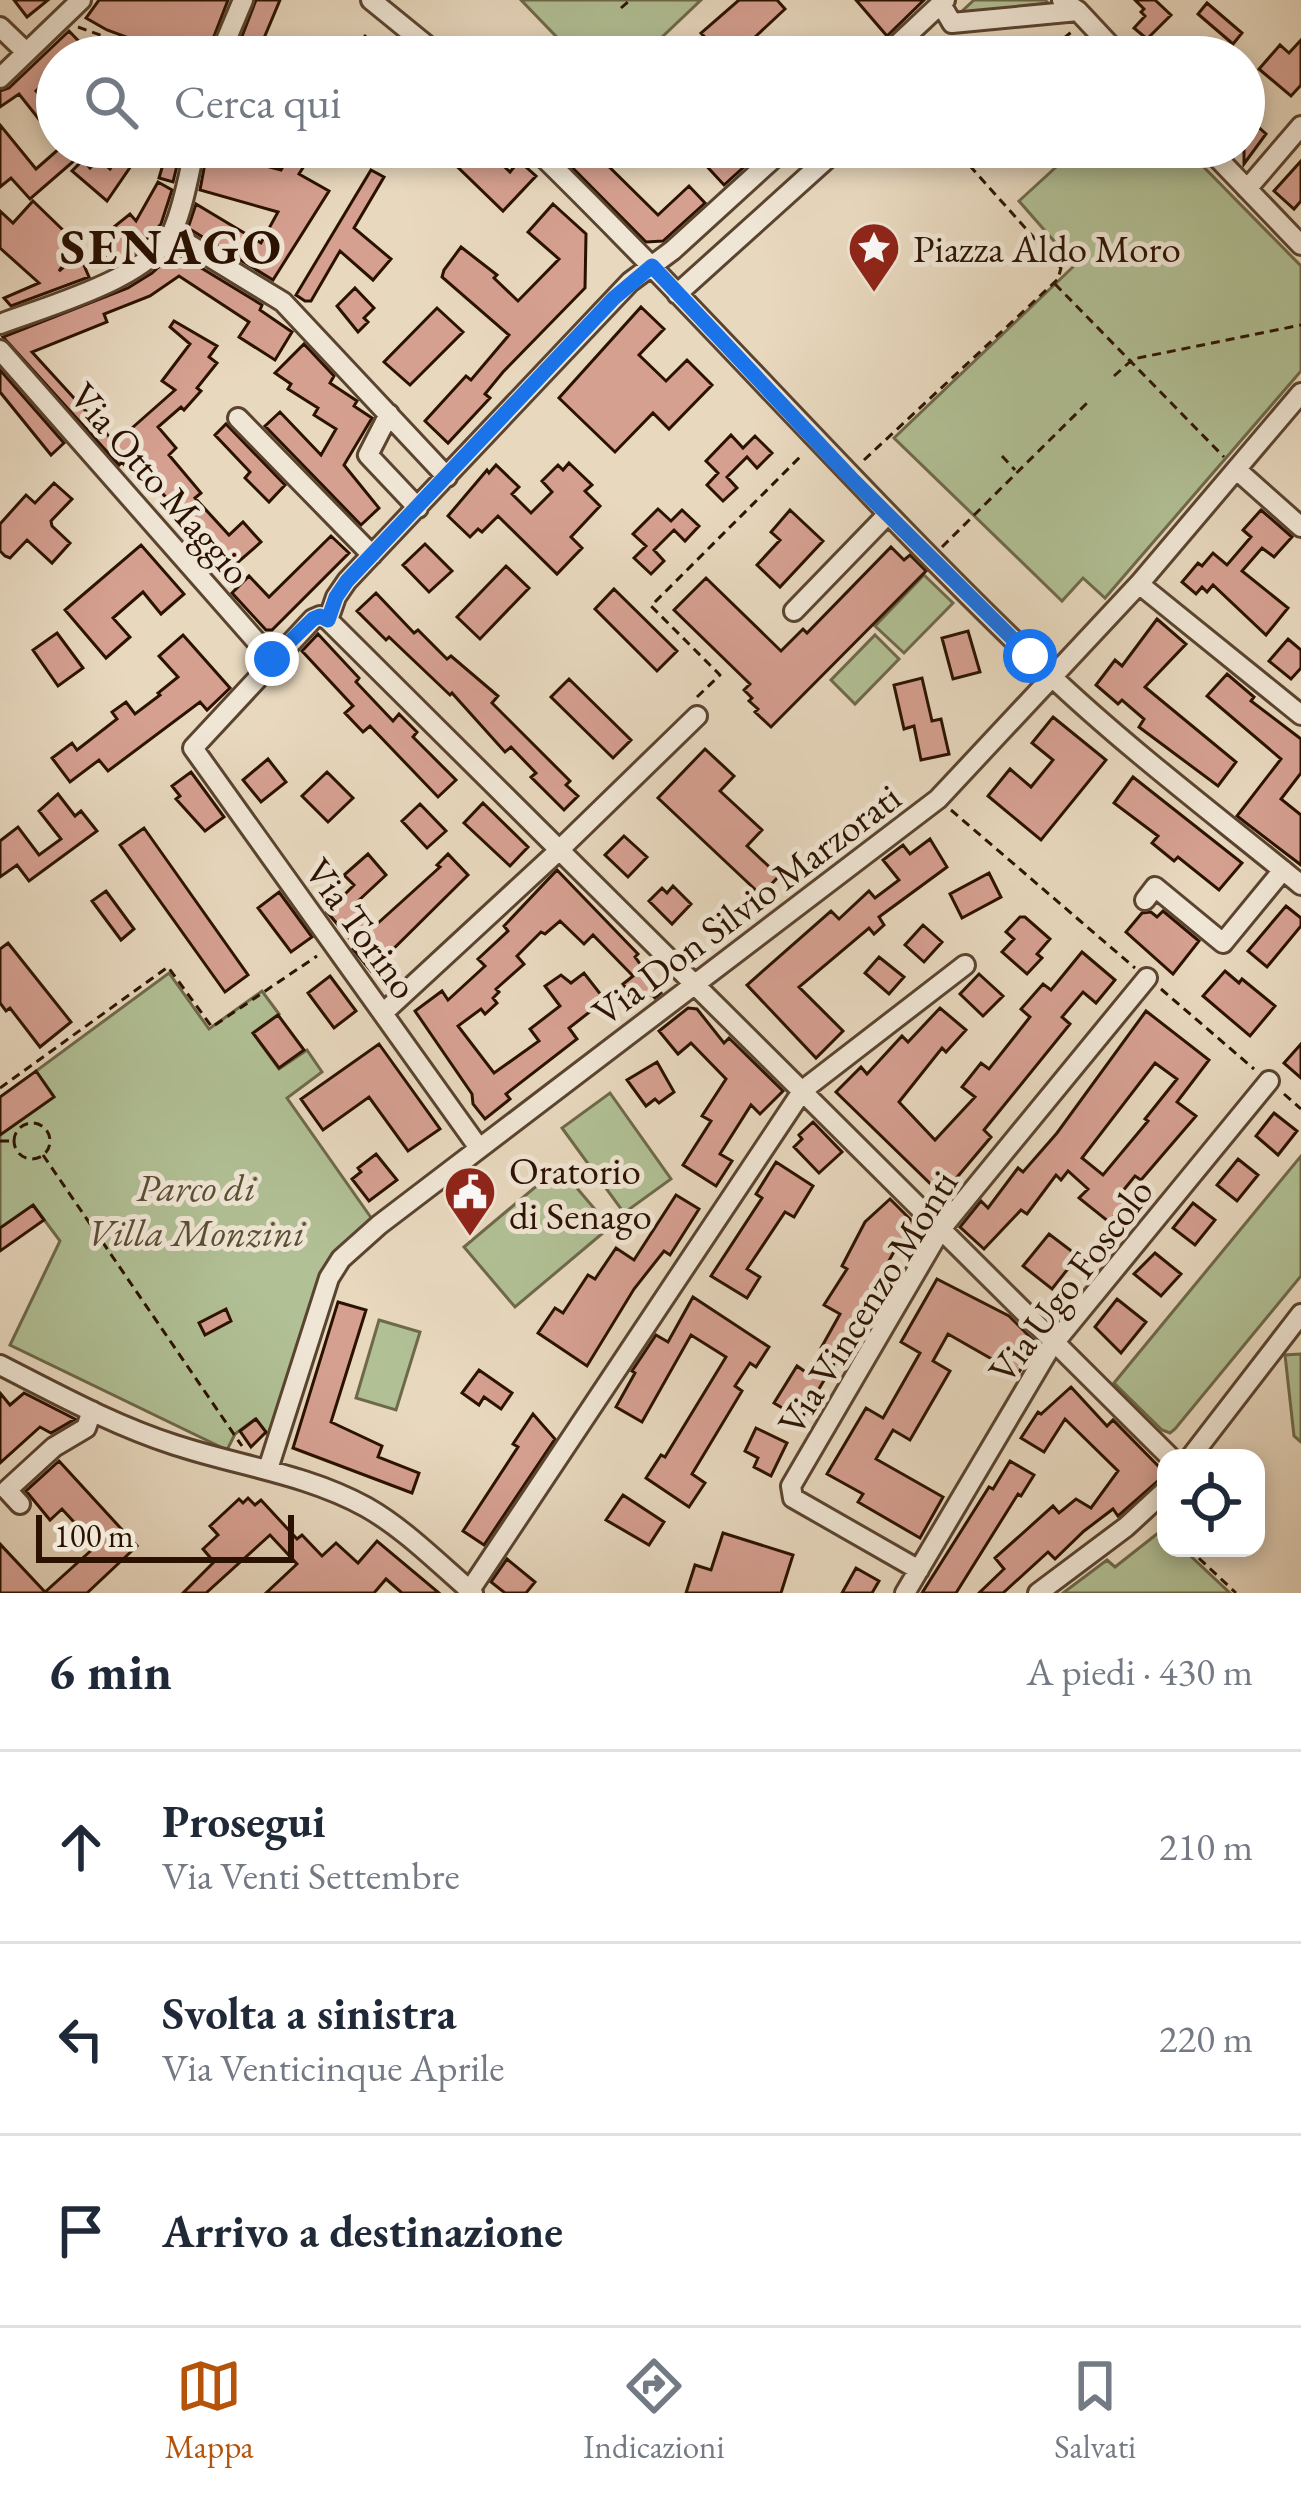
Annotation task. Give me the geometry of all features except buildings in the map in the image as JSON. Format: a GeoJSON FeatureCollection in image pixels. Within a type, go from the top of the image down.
{"type":"FeatureCollection","features":[{"type":"Feature","properties":{"kind":"street"},"geometry":{"type":"LineString","coordinates":[[43,36],[81,0]]}},
{"type":"Feature","properties":{"kind":"street"},"geometry":{"type":"LineString","coordinates":[[228,36],[243,0]]}},
{"type":"Feature","properties":{"kind":"street"},"geometry":{"type":"LineString","coordinates":[[371,0],[415,36]]}},
{"type":"Feature","properties":{"kind":"street"},"geometry":{"type":"LineString","coordinates":[[907,36],[943,2],[952,22],[1076,8],[1102,36]]}},
{"type":"Feature","properties":{"kind":"street"},"geometry":{"type":"LineString","coordinates":[[0,27],[26,52]]}},
{"type":"Feature","properties":{"kind":"street"},"geometry":{"type":"LineString","coordinates":[[0,78],[36,43]]}},
{"type":"Feature","properties":{"kind":"street"},"geometry":{"type":"LineString","coordinates":[[1247,189],[1301,127]]}},
{"type":"Feature","properties":{"kind":"street"},"geometry":{"type":"LineString","coordinates":[[0,324],[111,282],[143,262],[172,234],[189,168]]}},
{"type":"Feature","properties":{"kind":"street"},"geometry":{"type":"LineString","coordinates":[[554,168],[887,515],[1054,679],[1301,886]]}},
{"type":"Feature","properties":{"kind":"street"},"geometry":{"type":"LineString","coordinates":[[328,620],[336,597],[372,555],[614,298],[762,168]]}},
{"type":"Feature","properties":{"kind":"street"},"geometry":{"type":"LineString","coordinates":[[676,294],[817,168]]}},
{"type":"Feature","properties":{"kind":"street"},"geometry":{"type":"LineString","coordinates":[[1227,168],[1301,244]]}},
{"type":"Feature","properties":{"kind":"street"},"geometry":{"type":"LineString","coordinates":[[172,234],[283,302],[447,476]]}},
{"type":"Feature","properties":{"kind":"street","name":"Via Otto Maggio"},"geometry":{"type":"LineString","coordinates":[[0,350],[272,659]]}},
{"type":"Feature","properties":{"kind":"street","name":"Via Don Silvio Marzorati"},"geometry":{"type":"LineString","coordinates":[[268,1468],[334,1268],[379,1225],[938,799],[1139,584],[1301,393]]}},
{"type":"Feature","properties":{"kind":"street"},"geometry":{"type":"LineString","coordinates":[[389,414],[368,455],[418,508]]}},
{"type":"Feature","properties":{"kind":"street"},"geometry":{"type":"LineString","coordinates":[[238,418],[372,555]]}},
{"type":"Feature","properties":{"kind":"street"},"geometry":{"type":"LineString","coordinates":[[1238,471],[1301,527]]}},
{"type":"Feature","properties":{"kind":"street"},"geometry":{"type":"LineString","coordinates":[[794,611],[887,515]]}},
{"type":"Feature","properties":{"kind":"street"},"geometry":{"type":"LineString","coordinates":[[1139,584],[1301,715]]}},
{"type":"Feature","properties":{"kind":"street"},"geometry":{"type":"LineString","coordinates":[[272,659],[313,619],[328,620],[1163,1449]]}},
{"type":"Feature","properties":{"kind":"street","name":"Via Torino"},"geometry":{"type":"LineString","coordinates":[[272,659],[193,747],[479,1148]]}},
{"type":"Feature","properties":{"kind":"street"},"geometry":{"type":"LineString","coordinates":[[382,1013],[697,716]]}},
{"type":"Feature","properties":{"kind":"street"},"geometry":{"type":"LineString","coordinates":[[1145,900],[1155,887],[1223,943],[1283,870]]}},
{"type":"Feature","properties":{"kind":"street"},"geometry":{"type":"LineString","coordinates":[[0,1365],[92,1412],[177,1446],[236,1454],[368,1508],[471,1592],[802,1090],[964,964]]}},
{"type":"Feature","properties":{"kind":"street","name":"Via Vincenzo Monti"},"geometry":{"type":"LineString","coordinates":[[919,1570],[793,1498],[790,1490],[941,1229],[1147,978]]}},
{"type":"Feature","properties":{"kind":"street","name":"Via Ugo Foscolo"},"geometry":{"type":"LineString","coordinates":[[905,1593],[1056,1341],[1269,1081]]}},
{"type":"Feature","properties":{"kind":"street"},"geometry":{"type":"LineString","coordinates":[[1196,1449],[1301,1313]]}},
{"type":"Feature","properties":{"kind":"street"},"geometry":{"type":"LineString","coordinates":[[20,1504],[7,1490],[54,1447],[86,1428],[92,1412]]}},
{"type":"Feature","properties":{"kind":"street"},"geometry":{"type":"LineString","coordinates":[[1154,1438],[1182,1449]]}},
{"type":"Feature","properties":{"kind":"street"},"geometry":{"type":"LineString","coordinates":[[1038,1593],[1157,1498]]}},
{"type":"Feature","properties":{"kind":"path"},"geometry":{"type":"LineString","coordinates":[[621,8],[630,0]]}},
{"type":"Feature","properties":{"kind":"path"},"geometry":{"type":"LineString","coordinates":[[1055,36],[1076,8]]}},
{"type":"Feature","properties":{"kind":"path"},"geometry":{"type":"LineString","coordinates":[[60,20],[103,36]]}},
{"type":"Feature","properties":{"kind":"path"},"geometry":{"type":"LineString","coordinates":[[855,464],[864,461],[1054,283],[1061,268],[972,168]]}},
{"type":"Feature","properties":{"kind":"path"},"geometry":{"type":"LineString","coordinates":[[1054,283],[1238,471]]}},
{"type":"Feature","properties":{"kind":"path"},"geometry":{"type":"LineString","coordinates":[[1114,376],[1130,362],[1301,326]]}},
{"type":"Feature","properties":{"kind":"path"},"geometry":{"type":"LineString","coordinates":[[940,548],[1089,400]]}},
{"type":"Feature","properties":{"kind":"path"},"geometry":{"type":"LineString","coordinates":[[697,716],[688,707],[720,675],[651,606],[806,451]]}},
{"type":"Feature","properties":{"kind":"path"},"geometry":{"type":"LineString","coordinates":[[1002,456],[1016,471]]}},
{"type":"Feature","properties":{"kind":"path"},"geometry":{"type":"LineString","coordinates":[[938,799],[1301,1108]]}},
{"type":"Feature","properties":{"kind":"path"},"geometry":{"type":"LineString","coordinates":[[0,1088],[168,967],[212,1027],[334,945]]}},
{"type":"Feature","properties":{"kind":"path"},"geometry":{"type":"LineString","coordinates":[[34,1124],[47,1131],[50,1142],[43,1156],[32,1159],[22,1156],[14,1141],[19,1125],[34,1124]]}},
{"type":"Feature","properties":{"kind":"path"},"geometry":{"type":"LineString","coordinates":[[0,1141],[14,1141]]}},
{"type":"Feature","properties":{"kind":"path"},"geometry":{"type":"LineString","coordinates":[[43,1156],[236,1454],[252,1450]]}},
{"type":"Feature","properties":{"kind":"path"},"geometry":{"type":"LineString","coordinates":[[1198,1557],[1236,1593]]}},
{"type":"Feature","properties":{"kind":"green space"},"geometry":{"type":"Polygon","coordinates":[[[521,0],[701,0],[663,36],[556,36],[521,0]]]}},
{"type":"Feature","properties":{"kind":"green space"},"geometry":{"type":"Polygon","coordinates":[[[974,0],[1045,0],[1048,3],[959,14],[974,0]]]}},
{"type":"Feature","properties":{"kind":"green space"},"geometry":{"type":"Polygon","coordinates":[[[1055,168],[1205,168],[1301,266],[1301,371],[1105,598],[1083,578],[1062,601],[894,438],[1075,265],[1019,201],[1055,168]]]}},
{"type":"Feature","properties":{"kind":"green space"},"geometry":{"type":"Polygon","coordinates":[[[924,575],[953,603],[904,653],[875,626],[924,575]]]}},
{"type":"Feature","properties":{"kind":"green space"},"geometry":{"type":"Polygon","coordinates":[[[875,635],[899,659],[855,704],[831,680],[875,635]]]}},
{"type":"Feature","properties":{"kind":"green space","name":"Parco di Villa Monzini"},"geometry":{"type":"Polygon","coordinates":[[[169,973],[209,1029],[262,991],[279,1014],[253,1033],[279,1069],[307,1050],[322,1072],[287,1098],[372,1219],[327,1264],[268,1435],[255,1419],[235,1434],[227,1450],[10,1345],[60,1241],[34,1206],[0,1230],[0,1135],[54,1097],[36,1071],[169,973]]]}},
{"type":"Feature","properties":{"kind":"green space"},"geometry":{"type":"Polygon","coordinates":[[[610,1093],[671,1179],[624,1213],[562,1128],[610,1093]]]}},
{"type":"Feature","properties":{"kind":"green space"},"geometry":{"type":"Polygon","coordinates":[[[1301,1156],[1301,1276],[1175,1429],[1170,1433],[1162,1430],[1114,1383],[1301,1156]]]}},
{"type":"Feature","properties":{"kind":"green space"},"geometry":{"type":"Polygon","coordinates":[[[559,1167],[610,1227],[515,1307],[464,1247],[559,1167]]]}},
{"type":"Feature","properties":{"kind":"green space"},"geometry":{"type":"Polygon","coordinates":[[[379,1320],[420,1332],[396,1410],[356,1398],[379,1320]]]}},
{"type":"Feature","properties":{"kind":"green space"},"geometry":{"type":"Polygon","coordinates":[[[1301,1354],[1301,1442],[1294,1436],[1285,1355],[1301,1354]]]}},
{"type":"Feature","properties":{"kind":"green space"},"geometry":{"type":"Polygon","coordinates":[[[1157,1534],[1157,1557],[1192,1557],[1230,1593],[1063,1593],[1107,1560],[1115,1567],[1157,1534]]]}},
{"type":"Feature","properties":{"kind":"place","name":"Piazza Aldo Moro"},"geometry":{"type":"Point","coordinates":[874,294]}},
{"type":"Feature","properties":{"kind":"place","name":"Oratorio di Senago"},"geometry":{"type":"Point","coordinates":[470,1238]}},
{"type":"Feature","properties":{"kind":"district","name":"SENAGO"},"geometry":{"type":"Point","coordinates":[172,246]}},
{"type":"Feature","properties":{"kind":"route"},"geometry":{"type":"LineString","coordinates":[[272,659],[313,619],[328,620],[347,581],[614,298],[652,266],[851,478],[1030,656]]}}]}
